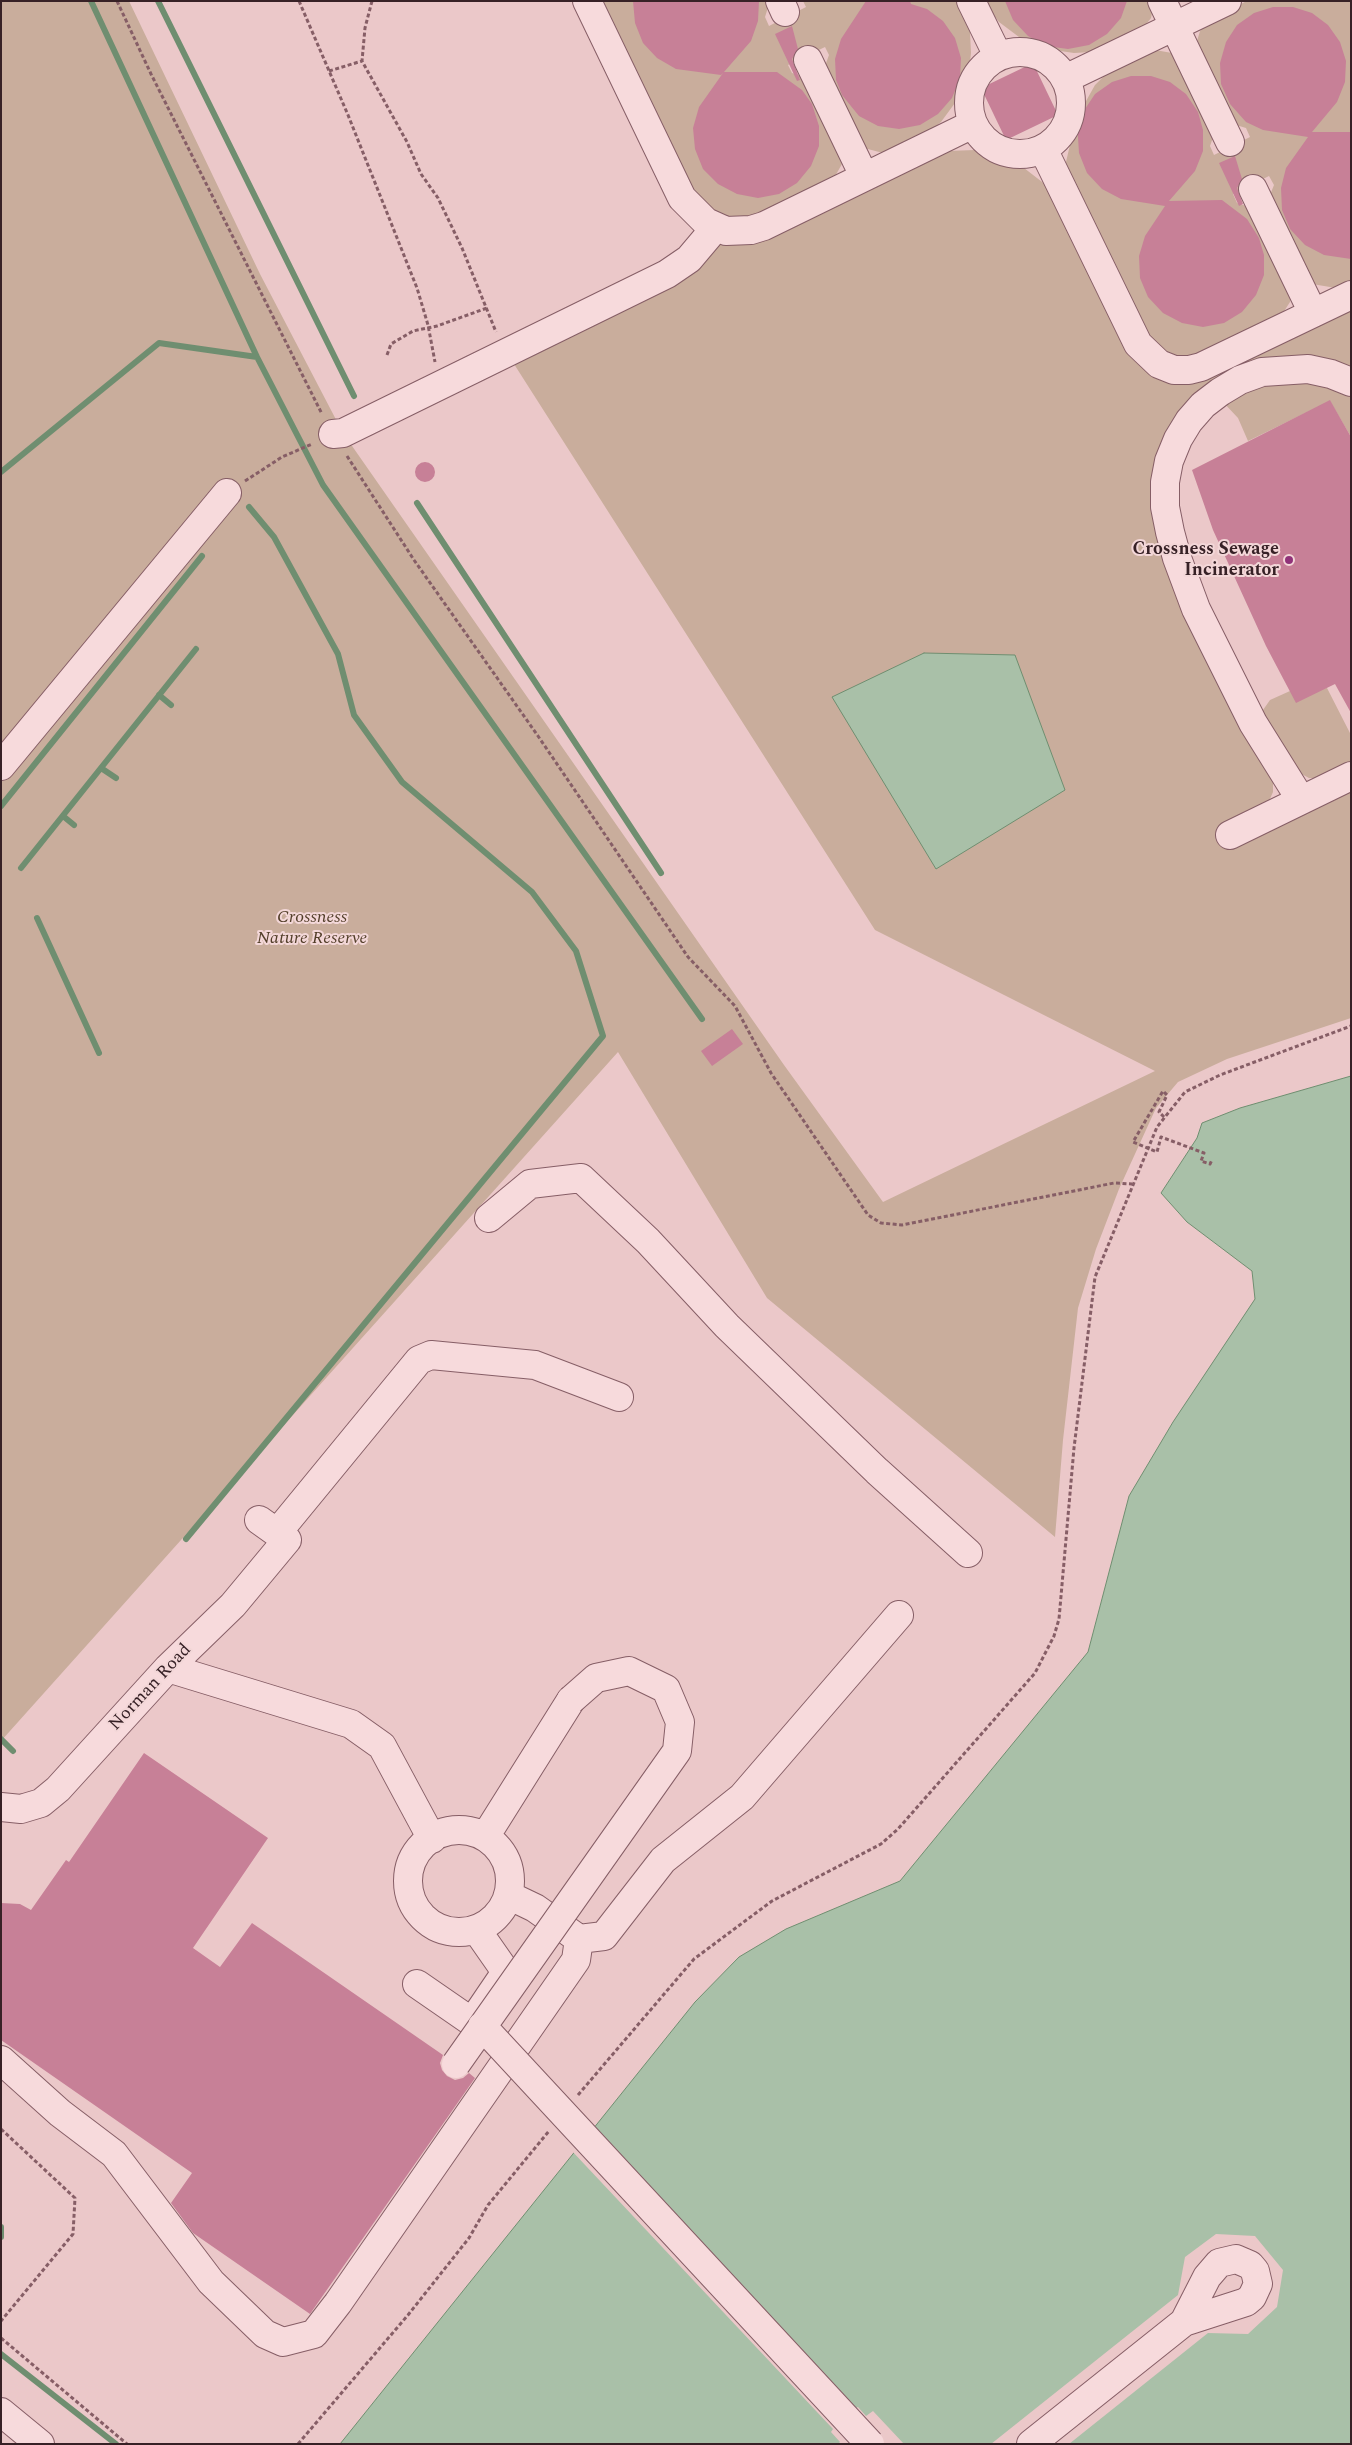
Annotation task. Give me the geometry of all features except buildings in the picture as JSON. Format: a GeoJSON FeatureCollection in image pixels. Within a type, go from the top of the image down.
{"type":"FeatureCollection","features":[{"type":"Feature","properties":{"kind":"street"},"geometry":{"type":"LineString","coordinates":[[587,1],[682,198],[696,214],[716,227],[738,231],[764,226],[972,124]]}},
{"type":"Feature","properties":{"kind":"street"},"geometry":{"type":"LineString","coordinates":[[971,1],[998,56]]}},
{"type":"Feature","properties":{"kind":"street"},"geometry":{"type":"LineString","coordinates":[[1162,1],[1230,142]]}},
{"type":"Feature","properties":{"kind":"street"},"geometry":{"type":"LineString","coordinates":[[1065,79],[1227,1]]}},
{"type":"Feature","properties":{"kind":"street"},"geometry":{"type":"LineString","coordinates":[[1018,51],[1036,53],[1051,61],[1065,79],[1070,90],[1071,107],[1066,124],[1057,139],[1043,148],[1027,154],[1011,154],[995,148],[982,138],[972,124],[968,108],[969,91],[976,76],[986,63],[998,56],[1018,51]]}},
{"type":"Feature","properties":{"kind":"street"},"geometry":{"type":"LineString","coordinates":[[808,60],[864,176]]}},
{"type":"Feature","properties":{"kind":"street"},"geometry":{"type":"LineString","coordinates":[[1043,148],[1138,344],[1159,364],[1174,370],[1201,367],[1351,294]]}},
{"type":"Feature","properties":{"kind":"street"},"geometry":{"type":"LineString","coordinates":[[1253,189],[1313,313]]}},
{"type":"Feature","properties":{"kind":"street"},"geometry":{"type":"LineString","coordinates":[[332,434],[343,432],[679,267],[697,251],[716,227]]}},
{"type":"Feature","properties":{"kind":"street"},"geometry":{"type":"LineString","coordinates":[[1301,800],[1253,724],[1196,609],[1177,558],[1170,532],[1165,507],[1165,482],[1172,453],[1189,421],[1220,392],[1240,380],[1262,372],[1308,368],[1351,382]]}},
{"type":"Feature","properties":{"kind":"street"},"geometry":{"type":"LineString","coordinates":[[1,766],[227,493]]}},
{"type":"Feature","properties":{"kind":"street"},"geometry":{"type":"LineString","coordinates":[[1230,835],[1351,776]]}},
{"type":"Feature","properties":{"kind":"street"},"geometry":{"type":"LineString","coordinates":[[488,1218],[530,1184],[581,1178],[648,1241],[727,1326],[877,1471],[968,1554]]}},
{"type":"Feature","properties":{"kind":"street","name":"Norman Road"},"geometry":{"type":"LineString","coordinates":[[1,1807],[21,1809],[41,1803],[58,1789],[168,1668],[232,1605],[274,1531],[419,1360],[431,1355],[535,1365],[619,1397]]}},
{"type":"Feature","properties":{"kind":"street"},"geometry":{"type":"LineString","coordinates":[[510,1896],[536,1908],[579,1939],[604,1936],[663,1860],[742,1797],[899,1615]]}},
{"type":"Feature","properties":{"kind":"street"},"geometry":{"type":"LineString","coordinates":[[168,1668],[351,1724],[382,1746],[432,1840]]}},
{"type":"Feature","properties":{"kind":"street"},"geometry":{"type":"LineString","coordinates":[[456,2064],[677,1751],[680,1722],[666,1689],[629,1671],[596,1678],[571,1700],[485,1838]]}},
{"type":"Feature","properties":{"kind":"street"},"geometry":{"type":"LineString","coordinates":[[469,1830],[485,1838],[502,1851],[511,1874],[510,1896],[487,1923],[476,1929],[454,1932],[442,1930],[425,1920],[418,1912],[408,1892],[408,1878],[415,1854],[423,1845],[432,1840],[441,1834],[469,1830]]}},
{"type":"Feature","properties":{"kind":"street"},"geometry":{"type":"LineString","coordinates":[[417,1984],[472,2022],[506,1972],[476,1929]]}},
{"type":"Feature","properties":{"kind":"street"},"geometry":{"type":"LineString","coordinates":[[1,2060],[60,2113],[114,2154],[211,2282],[265,2334],[284,2342],[314,2334],[338,2303],[576,1960],[579,1939]]}},
{"type":"Feature","properties":{"kind":"street"},"geometry":{"type":"LineString","coordinates":[[482,2026],[870,2444]]}},
{"type":"Feature","properties":{"kind":"street"},"geometry":{"type":"LineString","coordinates":[[1031,2444],[1184,2322]]}},
{"type":"Feature","properties":{"kind":"street"},"geometry":{"type":"LineString","coordinates":[[1,2412],[40,2444]]}},
{"type":"Feature","properties":{"kind":"path"},"geometry":{"type":"LineString","coordinates":[[117,1],[151,74],[332,434],[414,560],[538,736],[688,957],[734,1006],[771,1073],[868,1215],[881,1223],[902,1224],[1114,1183],[1132,1184]]}},
{"type":"Feature","properties":{"kind":"path"},"geometry":{"type":"LineString","coordinates":[[299,1],[417,288],[428,328],[436,373],[441,383]]}},
{"type":"Feature","properties":{"kind":"path"},"geometry":{"type":"LineString","coordinates":[[372,1],[365,28],[362,61],[407,142],[421,174],[438,198],[462,248],[504,353]]}},
{"type":"Feature","properties":{"kind":"path"},"geometry":{"type":"LineString","coordinates":[[329,71],[362,61]]}},
{"type":"Feature","properties":{"kind":"path"},"geometry":{"type":"LineString","coordinates":[[387,355],[391,344],[413,331],[428,328],[487,308]]}},
{"type":"Feature","properties":{"kind":"path"},"geometry":{"type":"LineString","coordinates":[[227,493],[282,457],[332,434]]}},
{"type":"Feature","properties":{"kind":"path"},"geometry":{"type":"LineString","coordinates":[[576,2098],[694,1959],[772,1901],[881,1844],[898,1829],[1035,1674],[1054,1636],[1059,1619],[1074,1448],[1094,1283],[1147,1148],[1164,1117],[1185,1092],[1229,1072],[1351,1026]]}},
{"type":"Feature","properties":{"kind":"path"},"geometry":{"type":"LineString","coordinates":[[1164,1117],[1159,1112],[1167,1095],[1162,1091],[1133,1142],[1157,1152],[1161,1137],[1204,1153],[1201,1161],[1210,1164],[1212,1160]]}},
{"type":"Feature","properties":{"kind":"path"},"geometry":{"type":"LineString","coordinates":[[298,2444],[408,2315],[469,2238],[488,2205],[552,2127]]}},
{"type":"Feature","properties":{"kind":"path"},"geometry":{"type":"LineString","coordinates":[[1,2129],[75,2198],[73,2234],[1,2320]]}},
{"type":"Feature","properties":{"kind":"path"},"geometry":{"type":"LineString","coordinates":[[1,2338],[127,2444]]}},
{"type":"Feature","properties":{"kind":"green space","name":"Crossness Nature Reserve"},"geometry":{"type":"Polygon","coordinates":[[[1,1],[129,1],[260,274],[343,433],[784,1065],[883,1202],[1155,1071],[875,930],[514,364],[718,238],[947,151],[975,150],[998,154],[1015,161],[1046,185],[1159,374],[1351,305],[1351,372],[1258,364],[1157,469],[1273,775],[1273,792],[1269,801],[1351,787],[1351,1018],[1227,1059],[1178,1082],[1156,1108],[1119,1189],[1096,1249],[1078,1308],[1063,1440],[1055,1537],[767,1298],[618,1052],[1,1741],[1,1]]]}},
{"type":"Feature","properties":{"kind":"green space"},"geometry":{"type":"Polygon","coordinates":[[[599,1],[770,1],[765,17],[769,26],[806,7],[803,1],[961,1],[970,32],[971,53],[969,71],[963,92],[941,122],[930,131],[883,153],[864,148],[821,77],[829,55],[825,47],[788,65],[792,73],[813,80],[843,157],[842,164],[834,178],[765,214],[737,221],[699,204],[599,1]]]}},
{"type":"Feature","properties":{"kind":"green space"},"geometry":{"type":"Polygon","coordinates":[[[983,1],[1153,1],[1153,8],[1151,18],[1144,27],[1091,52],[1074,53],[1040,48],[1023,40],[999,22],[983,1]]]}},
{"type":"Feature","properties":{"kind":"green space"},"geometry":{"type":"Polygon","coordinates":[[[1247,1],[1351,1],[1351,283],[1336,288],[1312,284],[1266,205],[1274,185],[1269,176],[1233,194],[1237,203],[1258,210],[1292,293],[1290,302],[1281,316],[1199,358],[1179,360],[1152,347],[1066,169],[1066,162],[1076,119],[1095,85],[1106,74],[1155,50],[1172,53],[1217,126],[1210,146],[1214,155],[1250,137],[1246,128],[1226,122],[1195,48],[1200,31],[1212,18],[1247,1]]]}},
{"type":"Feature","properties":{"kind":"green space"},"geometry":{"type":"Polygon","coordinates":[[[1305,377],[1351,393],[1351,437],[1330,401],[1248,441],[1238,418],[1222,401],[1251,385],[1305,377]]]}},
{"type":"Feature","properties":{"kind":"green space"},"geometry":{"type":"Polygon","coordinates":[[[1327,688],[1351,735],[1351,765],[1320,778],[1309,778],[1298,772],[1262,716],[1263,710],[1270,700],[1290,691],[1327,688]]]}},
{"type":"Feature","properties":{"kind":"shaded area"},"geometry":{"type":"Polygon","coordinates":[[[924,653],[1015,655],[1065,790],[936,869],[832,697],[924,653]]]}},
{"type":"Feature","properties":{"kind":"shaded area"},"geometry":{"type":"Polygon","coordinates":[[[1351,1076],[1351,2444],[340,2444],[695,2002],[739,1957],[786,1929],[900,1881],[1088,1652],[1129,1496],[1173,1422],[1255,1299],[1252,1271],[1187,1222],[1161,1193],[1197,1138],[1202,1123],[1240,1108],[1351,1076]]]}},
{"type":"Feature","properties":{"kind":"pier"},"geometry":{"type":"Polygon","coordinates":[[[592,2124],[856,2408],[858,2407],[866,2416],[873,2411],[904,2444],[838,2444],[840,2442],[831,2432],[833,2429],[571,2150],[592,2124]]]}},
{"type":"Feature","properties":{"kind":"pier"},"geometry":{"type":"Polygon","coordinates":[[[1216,2234],[1255,2236],[1283,2270],[1277,2307],[1248,2334],[1208,2333],[1069,2444],[991,2444],[1178,2295],[1185,2257],[1216,2234]]]}},
{"type":"Feature","properties":{"kind":"waterway"},"geometry":{"type":"LineString","coordinates":[[91,1],[257,357],[323,485],[702,1019]]}},
{"type":"Feature","properties":{"kind":"waterway"},"geometry":{"type":"LineString","coordinates":[[158,1],[354,396]]}},
{"type":"Feature","properties":{"kind":"waterway"},"geometry":{"type":"LineString","coordinates":[[1,472],[159,343],[257,357]]}},
{"type":"Feature","properties":{"kind":"waterway"},"geometry":{"type":"LineString","coordinates":[[417,503],[661,873]]}},
{"type":"Feature","properties":{"kind":"waterway"},"geometry":{"type":"LineString","coordinates":[[186,1539],[603,1036],[576,951],[532,892],[402,782],[354,715],[338,654],[274,537],[249,507]]}},
{"type":"Feature","properties":{"kind":"waterway"},"geometry":{"type":"LineString","coordinates":[[1,806],[202,556]]}},
{"type":"Feature","properties":{"kind":"waterway"},"geometry":{"type":"LineString","coordinates":[[21,868],[196,649]]}},
{"type":"Feature","properties":{"kind":"waterway"},"geometry":{"type":"LineString","coordinates":[[159,695],[171,705]]}},
{"type":"Feature","properties":{"kind":"waterway"},"geometry":{"type":"LineString","coordinates":[[101,768],[116,778]]}},
{"type":"Feature","properties":{"kind":"waterway"},"geometry":{"type":"LineString","coordinates":[[63,816],[74,825]]}},
{"type":"Feature","properties":{"kind":"waterway"},"geometry":{"type":"LineString","coordinates":[[37,918],[99,1053]]}},
{"type":"Feature","properties":{"kind":"waterway"},"geometry":{"type":"LineString","coordinates":[[1,1739],[13,1751]]}},
{"type":"Feature","properties":{"kind":"waterway"},"geometry":{"type":"LineString","coordinates":[[1,2227],[1,2237]]}},
{"type":"Feature","properties":{"kind":"waterway"},"geometry":{"type":"LineString","coordinates":[[1,2354],[116,2444]]}},
{"type":"Feature","properties":{"kind":"place","name":"Crossness Sewage Incinerator"},"geometry":{"type":"Point","coordinates":[1289,560]}}]}
